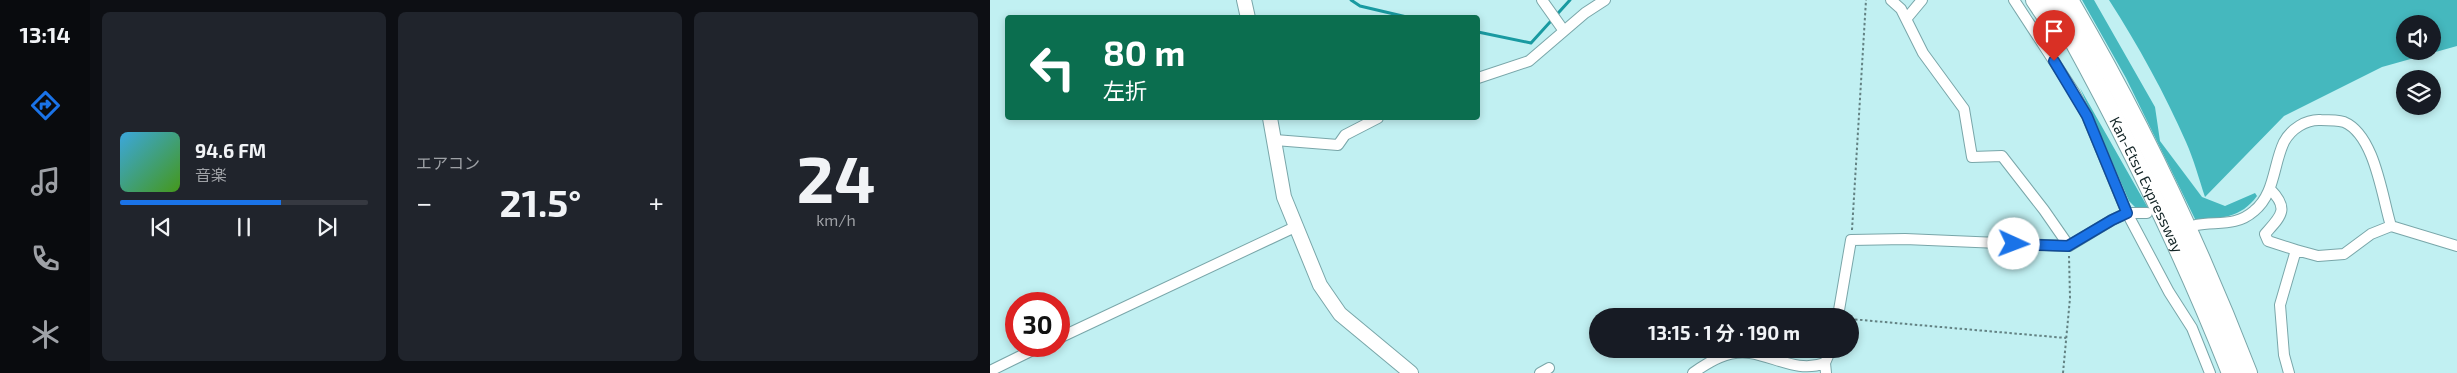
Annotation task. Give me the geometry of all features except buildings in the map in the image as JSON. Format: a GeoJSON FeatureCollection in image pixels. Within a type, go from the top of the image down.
{"type":"FeatureCollection","features":[{"type":"Feature","properties":{"kind":"highway"},"geometry":{"type":"LineString","coordinates":[[2035,0],[2090,83],[2147,180]]}},
{"type":"Feature","properties":{"kind":"highway","name":"Kan-Etsu Expressway"},"geometry":{"type":"LineString","coordinates":[[2051,0],[2147,180],[2205,307],[2231,373]]}},
{"type":"Feature","properties":{"kind":"highway","name":"Kan-Etsu Expressway"},"geometry":{"type":"LineString","coordinates":[[2068,0],[2100,53],[2163,176],[2220,302],[2248,373]]}},
{"type":"Feature","properties":{"kind":"street"},"geometry":{"type":"LineString","coordinates":[[1244,0],[1247,15]]}},
{"type":"Feature","properties":{"kind":"street"},"geometry":{"type":"LineString","coordinates":[[1542,0],[1564,31]]}},
{"type":"Feature","properties":{"kind":"street"},"geometry":{"type":"LineString","coordinates":[[1480,77],[1529,61],[1605,0]]}},
{"type":"Feature","properties":{"kind":"street"},"geometry":{"type":"LineString","coordinates":[[1891,0],[1902,8],[1923,53],[1964,109],[1972,157],[2002,156],[2044,210],[2068,246]]}},
{"type":"Feature","properties":{"kind":"street"},"geometry":{"type":"LineString","coordinates":[[1907,18],[1922,0]]}},
{"type":"Feature","properties":{"kind":"street"},"geometry":{"type":"LineString","coordinates":[[2014,0],[2074,92],[2127,213],[2169,292],[2192,328],[2210,373]]}},
{"type":"Feature","properties":{"kind":"street"},"geometry":{"type":"LineString","coordinates":[[1270,120],[1284,197],[1320,285],[1340,314],[1411,373]]}},
{"type":"Feature","properties":{"kind":"street"},"geometry":{"type":"LineString","coordinates":[[1275,140],[1338,145],[1345,135],[1374,120]]}},
{"type":"Feature","properties":{"kind":"street"},"geometry":{"type":"LineString","coordinates":[[2196,225],[2222,225],[2254,212],[2270,189],[2281,151],[2292,132],[2302,124],[2317,120],[2344,122],[2355,129],[2365,141],[2391,226]]}},
{"type":"Feature","properties":{"kind":"street"},"geometry":{"type":"LineString","coordinates":[[2270,189],[2280,201],[2282,208],[2281,216],[2265,234],[2265,238],[2268,241],[2296,250],[2318,256],[2344,254],[2371,234],[2391,226],[2457,246]]}},
{"type":"Feature","properties":{"kind":"street"},"geometry":{"type":"LineString","coordinates":[[1839,308],[1852,240],[2068,246],[2127,213],[2147,213]]}},
{"type":"Feature","properties":{"kind":"street"},"geometry":{"type":"LineString","coordinates":[[1070,333],[1295,227]]}},
{"type":"Feature","properties":{"kind":"street"},"geometry":{"type":"LineString","coordinates":[[2289,373],[2284,355],[2280,305],[2296,250]]}},
{"type":"Feature","properties":{"kind":"street"},"geometry":{"type":"LineString","coordinates":[[1693,373],[1717,358],[1736,353],[1753,354],[1787,364],[1810,368],[1825,368]]}},
{"type":"Feature","properties":{"kind":"street"},"geometry":{"type":"LineString","coordinates":[[990,371],[1019,357]]}},
{"type":"Feature","properties":{"kind":"path"},"geometry":{"type":"LineString","coordinates":[[1852,240],[1866,0]]}},
{"type":"Feature","properties":{"kind":"path"},"geometry":{"type":"LineString","coordinates":[[2063,373],[2070,298],[2068,246]]}},
{"type":"Feature","properties":{"kind":"path"},"geometry":{"type":"LineString","coordinates":[[1859,320],[2066,338]]}},
{"type":"Feature","properties":{"kind":"shaded area"},"geometry":{"type":"Polygon","coordinates":[[[2082,0],[2094,0],[2155,107],[2160,141],[2202,197],[2225,206],[2255,193],[2257,196],[2244,209],[2221,218],[2195,219],[2126,78],[2082,0]]]}},
{"type":"Feature","properties":{"kind":"shaded area"},"geometry":{"type":"Polygon","coordinates":[[[2109,0],[2457,0],[2457,46],[2441,50],[2441,15],[2396,15],[2396,60],[2407,60],[2382,67],[2284,116],[2205,197],[2192,156],[2178,124],[2141,52],[2109,0]]]}},
{"type":"Feature","properties":{"kind":"shaded area"},"geometry":{"type":"Polygon","coordinates":[[[2080,88],[2148,208],[2135,207],[2129,201],[2080,88]]]}},
{"type":"Feature","properties":{"kind":"waterway"},"geometry":{"type":"LineString","coordinates":[[1351,0],[1360,6],[1398,15]]}},
{"type":"Feature","properties":{"kind":"waterway"},"geometry":{"type":"LineString","coordinates":[[1480,32],[1531,43],[1570,0]]}},
{"type":"Feature","properties":{"kind":"route"},"geometry":{"type":"LineString","coordinates":[[2014,244],[2068,246],[2127,213],[2087,116],[2054,61]]}}]}
